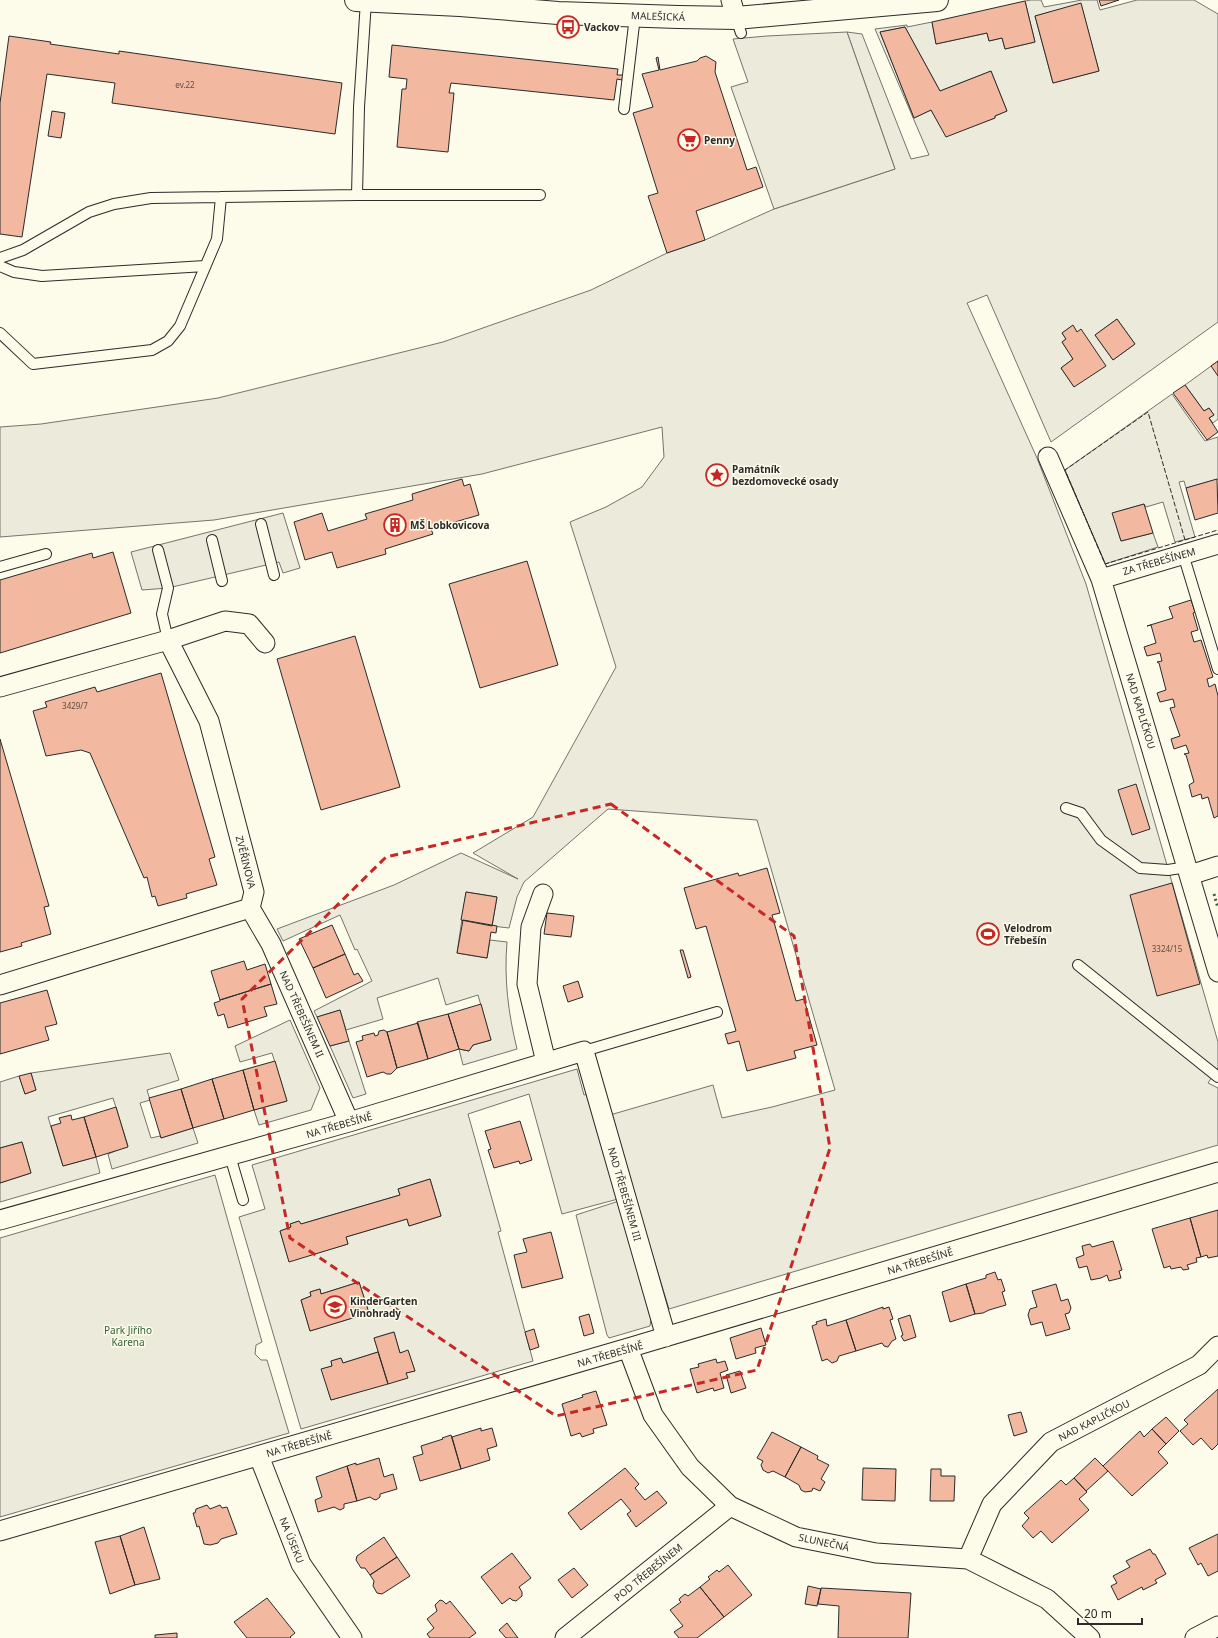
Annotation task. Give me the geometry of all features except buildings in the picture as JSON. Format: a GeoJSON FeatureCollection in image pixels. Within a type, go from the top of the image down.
{"type":"FeatureCollection","features":[{"type":"Feature","properties":{"kind":"street","name":"MALEŠICKÁ"},"geometry":{"type":"LineString","coordinates":[[361,0],[460,5],[556,6],[635,16],[736,17],[937,0]]}},
{"type":"Feature","properties":{"kind":"street","name":"NAD KAPLIČKOU"},"geometry":{"type":"LineString","coordinates":[[1048,457],[1101,579],[1218,972]]}},
{"type":"Feature","properties":{"kind":"street","name":"ZA TŘEBEŠÍNEM"},"geometry":{"type":"LineString","coordinates":[[1101,579],[1218,544]]}},
{"type":"Feature","properties":{"kind":"street"},"geometry":{"type":"LineString","coordinates":[[0,687],[168,640],[225,621],[249,624],[265,643]]}},
{"type":"Feature","properties":{"kind":"street","name":"ZVĚŘINOVA"},"geometry":{"type":"LineString","coordinates":[[168,640],[209,721],[254,892],[250,908]]}},
{"type":"Feature","properties":{"kind":"street"},"geometry":{"type":"LineString","coordinates":[[1189,871],[1218,866]]}},
{"type":"Feature","properties":{"kind":"street"},"geometry":{"type":"LineString","coordinates":[[543,894],[531,927],[528,984],[546,1062]]}},
{"type":"Feature","properties":{"kind":"street"},"geometry":{"type":"LineString","coordinates":[[0,985],[250,908]]}},
{"type":"Feature","properties":{"kind":"street","name":"NAD TŘEBEŠÍNEM II"},"geometry":{"type":"LineString","coordinates":[[250,908],[271,944],[349,1122]]}},
{"type":"Feature","properties":{"kind":"street","name":"NA TŘEBEŠÍNĚ"},"geometry":{"type":"LineString","coordinates":[[0,1220],[349,1122],[584,1051]]}},
{"type":"Feature","properties":{"kind":"street","name":"NAD TŘEBEŠÍNEM III"},"geometry":{"type":"LineString","coordinates":[[584,1051],[666,1337]]}},
{"type":"Feature","properties":{"kind":"street","name":"NA TŘEBEŠÍNĚ"},"geometry":{"type":"LineString","coordinates":[[0,1531],[666,1337],[1218,1172]]}},
{"type":"Feature","properties":{"kind":"street","name":"NAD KAPLIČKOU"},"geometry":{"type":"LineString","coordinates":[[968,1559],[992,1504],[1051,1442],[1199,1365],[1218,1346]]}},
{"type":"Feature","properties":{"kind":"street","name":"SLUNEČNÁ"},"geometry":{"type":"LineString","coordinates":[[628,1348],[653,1415],[690,1467],[730,1506],[796,1537],[876,1553],[968,1559],[1047,1599],[1090,1638]]}},
{"type":"Feature","properties":{"kind":"street","name":"NA ÚSEKU"},"geometry":{"type":"LineString","coordinates":[[259,1456],[301,1564],[352,1638]]}},
{"type":"Feature","properties":{"kind":"street","name":"POD TŘEBEŠÍNEM"},"geometry":{"type":"LineString","coordinates":[[565,1638],[730,1506]]}},
{"type":"Feature","properties":{"kind":"street"},"geometry":{"type":"LineString","coordinates":[[1195,1638],[1218,1626]]}},
{"type":"Feature","properties":{"kind":"lane"},"geometry":{"type":"LineString","coordinates":[[357,195],[361,0]]}},
{"type":"Feature","properties":{"kind":"lane"},"geometry":{"type":"LineString","coordinates":[[624,109],[635,16]]}},
{"type":"Feature","properties":{"kind":"lane"},"geometry":{"type":"LineString","coordinates":[[0,258],[23,250],[89,212],[114,204],[151,198],[357,195],[540,195]]}},
{"type":"Feature","properties":{"kind":"lane"},"geometry":{"type":"LineString","coordinates":[[0,333],[33,364],[152,350],[168,342],[180,326],[217,239],[221,197]]}},
{"type":"Feature","properties":{"kind":"lane"},"geometry":{"type":"LineString","coordinates":[[0,266],[14,272],[42,276],[205,266]]}},
{"type":"Feature","properties":{"kind":"lane"},"geometry":{"type":"LineString","coordinates":[[261,524],[274,575]]}},
{"type":"Feature","properties":{"kind":"lane"},"geometry":{"type":"LineString","coordinates":[[212,540],[222,581]]}},
{"type":"Feature","properties":{"kind":"lane","name":"ZVĚŘINOVA"},"geometry":{"type":"LineString","coordinates":[[158,550],[168,588],[162,614],[168,640]]}},
{"type":"Feature","properties":{"kind":"lane"},"geometry":{"type":"LineString","coordinates":[[0,567],[46,554]]}},
{"type":"Feature","properties":{"kind":"lane"},"geometry":{"type":"LineString","coordinates":[[1183,554],[1218,669]]}},
{"type":"Feature","properties":{"kind":"lane"},"geometry":{"type":"LineString","coordinates":[[1066,808],[1081,813],[1100,840],[1140,868],[1189,871]]}},
{"type":"Feature","properties":{"kind":"lane"},"geometry":{"type":"LineString","coordinates":[[1078,965],[1218,1078]]}},
{"type":"Feature","properties":{"kind":"lane"},"geometry":{"type":"LineString","coordinates":[[584,1051],[717,1012]]}},
{"type":"Feature","properties":{"kind":"lane"},"geometry":{"type":"LineString","coordinates":[[230,1156],[243,1200]]}},
{"type":"Feature","properties":{"kind":"highlighted area"},"geometry":{"type":"Polygon","coordinates":[[[611,804],[794,936],[830,1148],[757,1370],[556,1416],[290,1238],[242,999],[386,857],[611,804]]]}},
{"type":"Feature","properties":{"kind":"green space"},"geometry":{"type":"Polygon","coordinates":[[[1041,0],[1044,7],[1082,0],[1097,0],[1100,10],[1137,0],[1194,0],[1218,14],[1218,322],[1051,442],[987,295],[967,303],[1037,458],[1086,584],[1218,1042],[1218,1068],[1208,1083],[1218,1088],[1218,1145],[669,1309],[610,1115],[713,1085],[722,1118],[772,1107],[835,1090],[757,820],[608,809],[524,882],[517,897],[509,928],[492,926],[497,897],[466,892],[457,953],[487,958],[490,940],[507,942],[506,969],[508,996],[511,1022],[517,1049],[463,1065],[459,1049],[469,1051],[473,1045],[491,1040],[478,995],[446,1005],[438,978],[377,998],[383,1019],[346,1030],[340,1010],[317,1017],[314,1011],[372,981],[357,949],[355,950],[340,915],[283,941],[277,929],[394,885],[461,853],[518,879],[473,853],[533,817],[616,667],[570,522],[606,507],[642,487],[664,457],[662,427],[482,474],[214,520],[0,537],[0,427],[41,424],[218,398],[443,342],[591,290],[667,253],[705,240],[774,209],[895,169],[847,32],[862,34],[911,159],[929,155],[875,29],[907,25],[907,27],[932,22],[936,44],[987,33],[989,41],[1002,38],[1005,49],[1035,42],[1025,1],[1041,0]],[[1081,4],[1035,16],[1053,83],[1099,71],[1081,4]],[[905,27],[880,32],[914,118],[931,110],[946,136],[995,118],[995,116],[1007,111],[991,71],[940,91],[905,27]],[[1117,319],[1095,335],[1113,360],[1135,344],[1117,319]],[[1072,326],[1062,333],[1066,339],[1062,342],[1073,359],[1061,368],[1074,387],[1077,332],[1072,326]]]}},
{"type":"Feature","properties":{"kind":"green space"},"geometry":{"type":"Polygon","coordinates":[[[1218,361],[1218,419],[1213,423],[1209,418],[1214,415],[1209,408],[1204,411],[1185,385],[1218,361]]]}},
{"type":"Feature","properties":{"kind":"green space"},"geometry":{"type":"Polygon","coordinates":[[[1172,394],[1205,441],[1218,437],[1218,479],[1186,488],[1184,481],[1179,482],[1195,537],[1175,542],[1163,502],[1146,507],[1144,504],[1113,513],[1121,541],[1153,533],[1158,547],[1105,564],[1065,470],[1172,394]]]}},
{"type":"Feature","properties":{"kind":"green space"},"geometry":{"type":"Polygon","coordinates":[[[290,1020],[320,1088],[311,1110],[259,1125],[254,1110],[287,1101],[272,1053],[240,1062],[235,1046],[290,1020]]]}},
{"type":"Feature","properties":{"kind":"green space"},"geometry":{"type":"Polygon","coordinates":[[[349,1041],[366,1094],[353,1098],[330,1046],[349,1041]]]}},
{"type":"Feature","properties":{"kind":"green space"},"geometry":{"type":"Polygon","coordinates":[[[170,1053],[179,1080],[147,1090],[150,1100],[140,1103],[151,1138],[160,1136],[161,1138],[193,1128],[198,1143],[112,1169],[108,1154],[128,1146],[113,1098],[48,1117],[63,1166],[96,1157],[100,1173],[0,1202],[0,1183],[31,1173],[22,1142],[0,1148],[0,1082],[19,1076],[25,1094],[36,1090],[31,1073],[170,1053]]]}},
{"type":"Feature","properties":{"kind":"green space"},"geometry":{"type":"Polygon","coordinates":[[[577,1069],[584,1095],[588,1094],[618,1199],[562,1214],[529,1094],[468,1114],[501,1231],[498,1232],[533,1361],[301,1429],[239,1217],[265,1209],[252,1165],[577,1069]],[[430,1179],[398,1189],[400,1195],[301,1224],[299,1221],[290,1224],[291,1227],[280,1231],[289,1261],[348,1244],[346,1237],[407,1219],[409,1226],[441,1216],[430,1179]],[[359,1282],[321,1294],[320,1289],[310,1292],[311,1296],[301,1300],[310,1331],[369,1313],[359,1282]],[[394,1332],[374,1338],[388,1383],[407,1378],[406,1373],[415,1371],[408,1351],[400,1353],[394,1332]],[[378,1352],[343,1363],[341,1358],[331,1361],[332,1366],[322,1369],[331,1400],[388,1383],[378,1352]]]}},
{"type":"Feature","properties":{"kind":"green space","name":"Park Jiřího Karena"},"geometry":{"type":"Polygon","coordinates":[[[215,1175],[262,1342],[256,1345],[255,1354],[261,1360],[267,1360],[289,1433],[0,1517],[0,1238],[215,1175]]]}},
{"type":"Feature","properties":{"kind":"green space"},"geometry":{"type":"Polygon","coordinates":[[[619,1201],[652,1313],[650,1326],[609,1338],[576,1215],[619,1201]]]}},
{"type":"Feature","properties":{"kind":"shaded area"},"geometry":{"type":"Polygon","coordinates":[[[847,32],[895,169],[774,209],[731,87],[748,82],[733,39],[847,32]]]}},
{"type":"Feature","properties":{"kind":"shaded area"},"geometry":{"type":"Polygon","coordinates":[[[283,513],[300,568],[283,573],[279,562],[168,588],[142,590],[131,552],[283,513]]]}},
{"type":"Feature","properties":{"kind":"hedge"},"geometry":{"type":"LineString","coordinates":[[1214,894],[1218,908]]}},
{"type":"Feature","properties":{"kind":"fence"},"geometry":{"type":"LineString","coordinates":[[1185,540],[1148,412],[1065,470],[1105,564],[1218,530]]}},
{"type":"Feature","properties":{"kind":"place","name":"Vackov"},"geometry":{"type":"Point","coordinates":[568,27]}},
{"type":"Feature","properties":{"kind":"place","name":"Penny"},"geometry":{"type":"Point","coordinates":[689,140]}},
{"type":"Feature","properties":{"kind":"place","name":"Památník bezdomovecké osady"},"geometry":{"type":"Point","coordinates":[717,475]}},
{"type":"Feature","properties":{"kind":"place","name":"MŠ Lobkovicova"},"geometry":{"type":"Point","coordinates":[395,525]}},
{"type":"Feature","properties":{"kind":"place","name":"Velodrom Třebešín"},"geometry":{"type":"Point","coordinates":[988,934]}},
{"type":"Feature","properties":{"kind":"place","name":"KinderGarten Vinohrady"},"geometry":{"type":"Point","coordinates":[335,1307]}}]}
